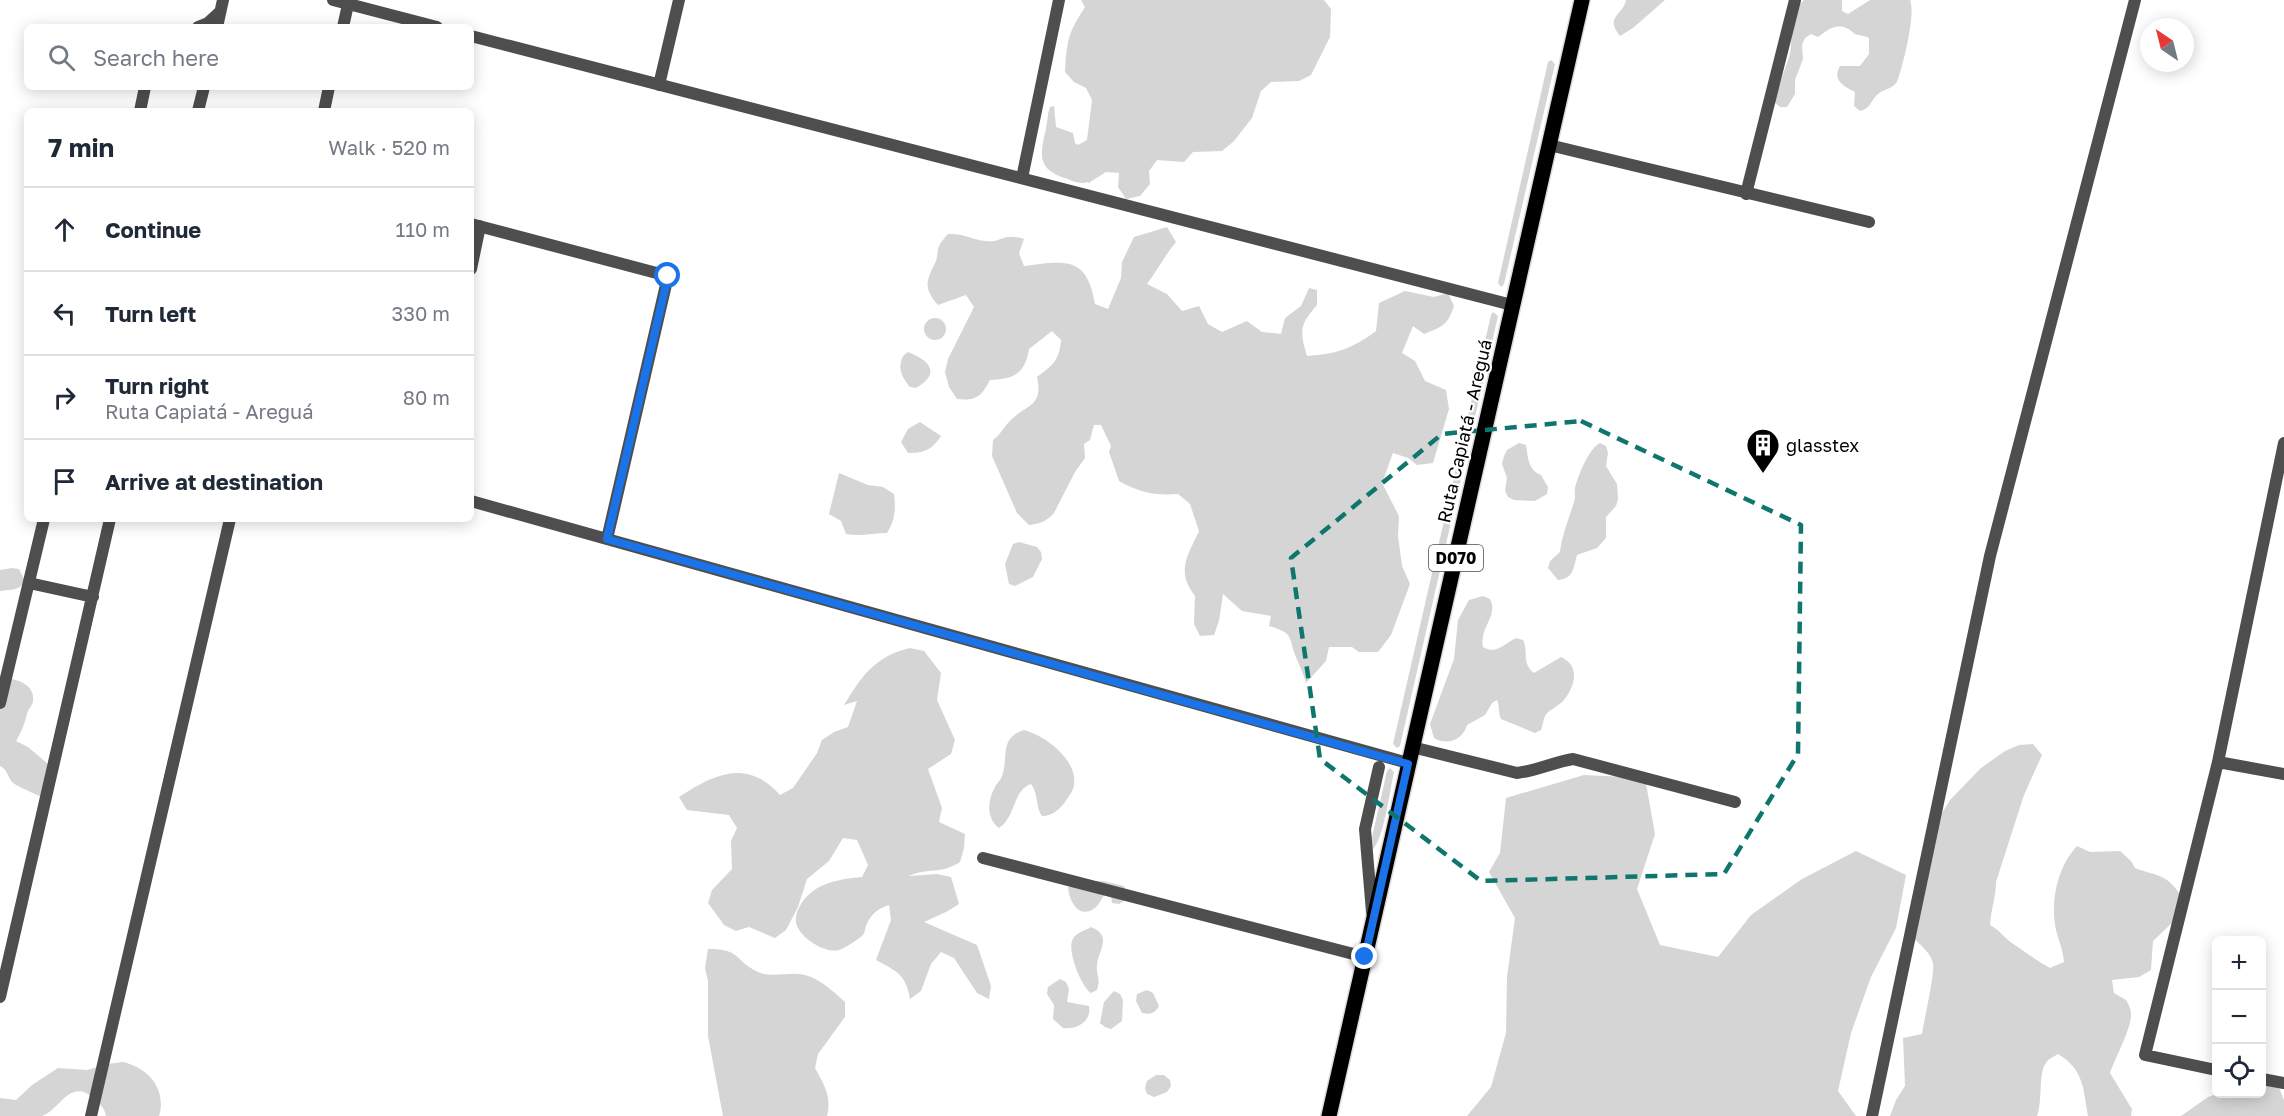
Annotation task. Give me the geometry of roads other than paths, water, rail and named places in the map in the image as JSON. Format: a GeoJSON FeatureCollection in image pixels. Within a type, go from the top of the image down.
{"type":"FeatureCollection","features":[{"type":"Feature","properties":{"kind":"main road","name":"Ruta Capiatá - Areguá"},"geometry":{"type":"LineString","coordinates":[[1329,1116],[1582,0]]}},
{"type":"Feature","properties":{"kind":"street"},"geometry":{"type":"LineString","coordinates":[[333,0],[349,2],[426,24]]}},
{"type":"Feature","properties":{"kind":"street"},"geometry":{"type":"LineString","coordinates":[[659,85],[679,0]]}},
{"type":"Feature","properties":{"kind":"street"},"geometry":{"type":"LineString","coordinates":[[1022,178],[1059,0]]}},
{"type":"Feature","properties":{"kind":"street"},"geometry":{"type":"LineString","coordinates":[[1746,194],[1795,0]]}},
{"type":"Feature","properties":{"kind":"street"},"geometry":{"type":"LineString","coordinates":[[1872,1116],[1990,556],[2135,0]]}},
{"type":"Feature","properties":{"kind":"street"},"geometry":{"type":"LineString","coordinates":[[344,24],[349,2]]}},
{"type":"Feature","properties":{"kind":"street"},"geometry":{"type":"LineString","coordinates":[[206,24],[222,6]]}},
{"type":"Feature","properties":{"kind":"street"},"geometry":{"type":"LineString","coordinates":[[218,24],[222,6]]}},
{"type":"Feature","properties":{"kind":"street"},"geometry":{"type":"LineString","coordinates":[[474,37],[1512,305]]}},
{"type":"Feature","properties":{"kind":"street"},"geometry":{"type":"LineString","coordinates":[[141,108],[144,90]]}},
{"type":"Feature","properties":{"kind":"street"},"geometry":{"type":"LineString","coordinates":[[199,108],[203,90]]}},
{"type":"Feature","properties":{"kind":"street"},"geometry":{"type":"LineString","coordinates":[[325,108],[328,90]]}},
{"type":"Feature","properties":{"kind":"street"},"geometry":{"type":"LineString","coordinates":[[1549,145],[1869,222]]}},
{"type":"Feature","properties":{"kind":"street"},"geometry":{"type":"LineString","coordinates":[[474,242],[476,225],[668,276],[607,539]]}},
{"type":"Feature","properties":{"kind":"street"},"geometry":{"type":"LineString","coordinates":[[2212,1069],[2145,1055],[2218,762],[2284,443]]}},
{"type":"Feature","properties":{"kind":"street"},"geometry":{"type":"LineString","coordinates":[[474,502],[1408,764]]}},
{"type":"Feature","properties":{"kind":"street"},"geometry":{"type":"LineString","coordinates":[[0,703],[43,522]]}},
{"type":"Feature","properties":{"kind":"street"},"geometry":{"type":"LineString","coordinates":[[0,997],[109,522]]}},
{"type":"Feature","properties":{"kind":"street"},"geometry":{"type":"LineString","coordinates":[[91,1116],[229,522]]}},
{"type":"Feature","properties":{"kind":"street"},"geometry":{"type":"LineString","coordinates":[[29,583],[93,597]]}},
{"type":"Feature","properties":{"kind":"street"},"geometry":{"type":"LineString","coordinates":[[1412,747],[1517,773],[1531,771],[1552,762],[1573,759],[1735,802]]}},
{"type":"Feature","properties":{"kind":"street"},"geometry":{"type":"LineString","coordinates":[[2218,762],[2284,774]]}},
{"type":"Feature","properties":{"kind":"street"},"geometry":{"type":"LineString","coordinates":[[1373,920],[1365,829],[1379,767]]}},
{"type":"Feature","properties":{"kind":"street"},"geometry":{"type":"LineString","coordinates":[[983,858],[1365,957]]}},
{"type":"Feature","properties":{"kind":"street"},"geometry":{"type":"LineString","coordinates":[[2266,1080],[2284,1083]]}},
{"type":"Feature","properties":{"kind":"place","name":"glasstex"},"geometry":{"type":"Point","coordinates":[1763,474]}}]}
